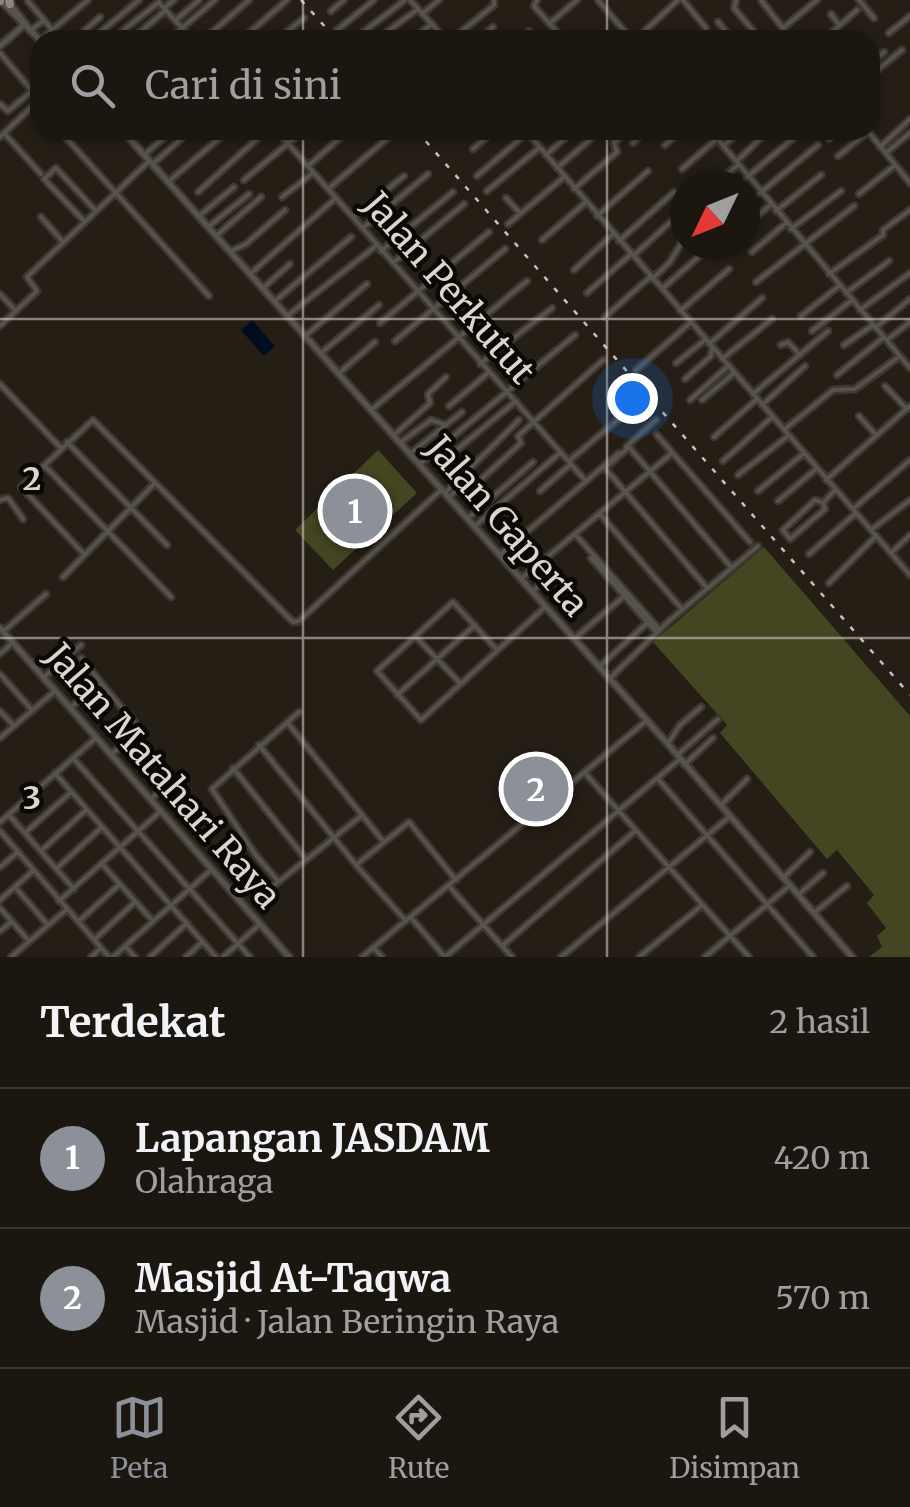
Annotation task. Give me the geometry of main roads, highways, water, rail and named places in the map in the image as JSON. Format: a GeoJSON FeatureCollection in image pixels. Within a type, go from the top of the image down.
{"type":"FeatureCollection","features":[{"type":"Feature","properties":{"kind":"water"},"geometry":{"type":"Polygon","coordinates":[[[252,320],[275,346],[264,356],[241,330],[252,320]]]}},
{"type":"Feature","properties":{"kind":"railway"},"geometry":{"type":"LineString","coordinates":[[301,0],[328,30]]}},
{"type":"Feature","properties":{"kind":"railway"},"geometry":{"type":"LineString","coordinates":[[425,140],[910,695]]}},
{"type":"Feature","properties":{"kind":"place","name":"Lapangan JASDAM"},"geometry":{"type":"Point","coordinates":[355,511]}},
{"type":"Feature","properties":{"kind":"place","name":"Masjid At-Taqwa"},"geometry":{"type":"Point","coordinates":[536,789]}}]}
